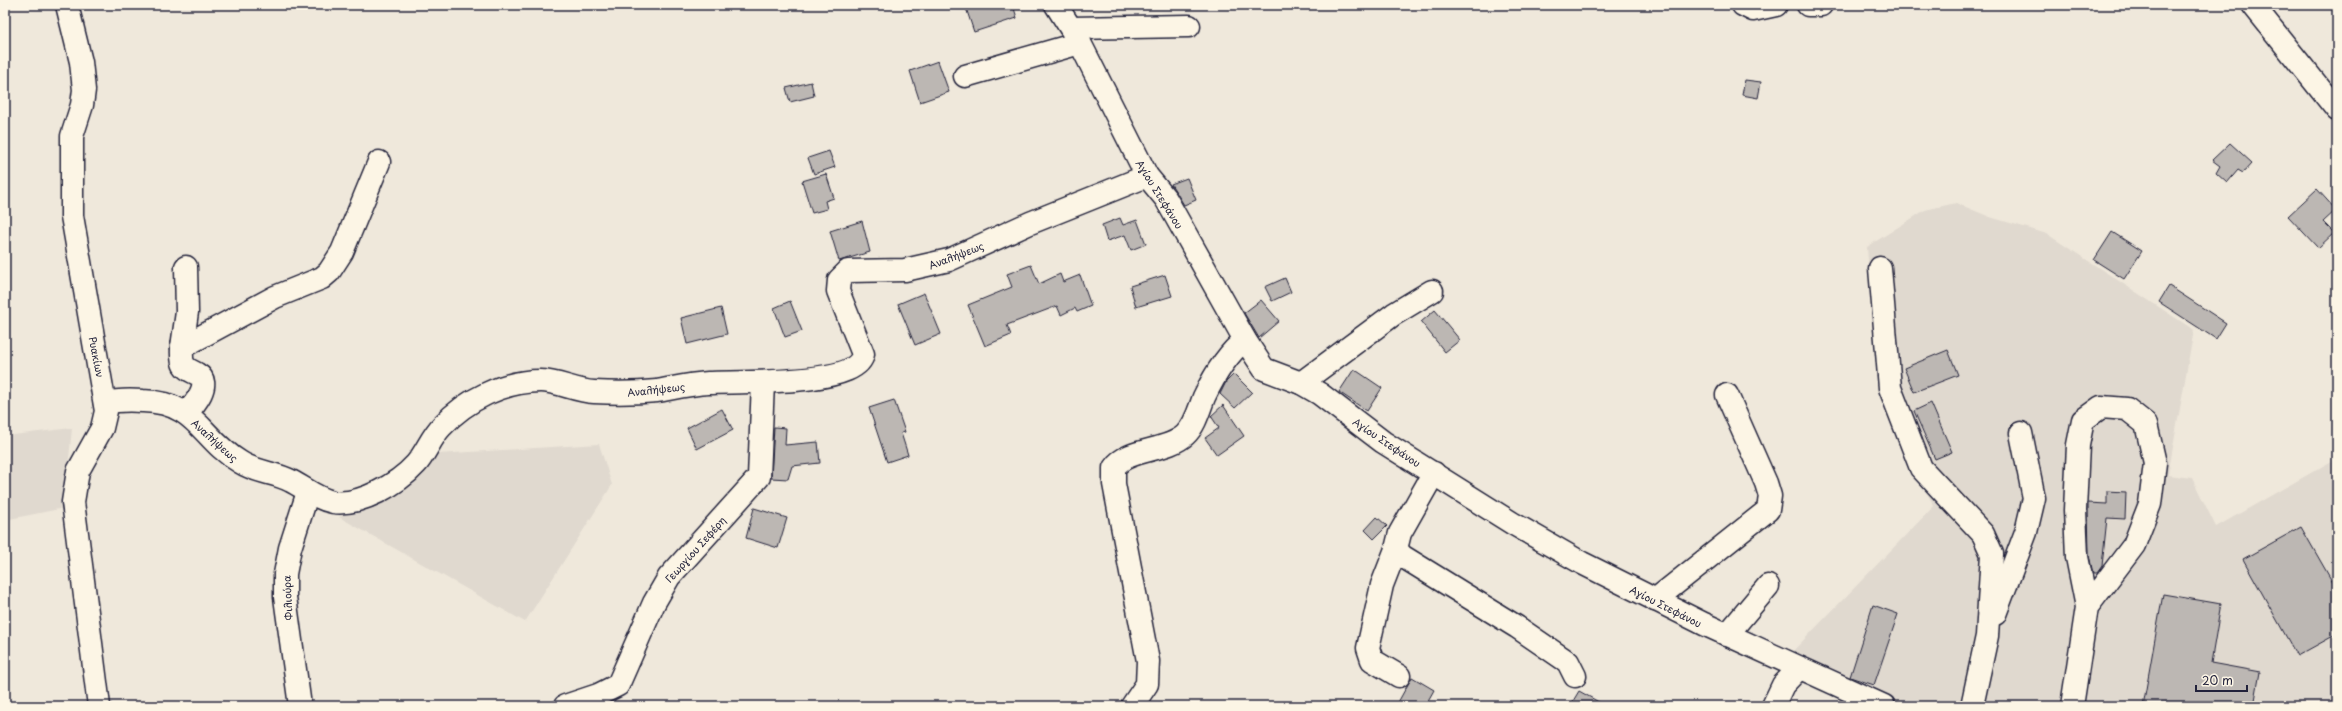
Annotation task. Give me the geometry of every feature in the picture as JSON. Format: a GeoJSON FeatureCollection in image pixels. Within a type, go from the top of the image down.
{"type":"FeatureCollection","features":[{"type":"Feature","properties":{"kind":"street","name":"Ρυακίων"},"geometry":{"type":"LineString","coordinates":[[67,5],[78,49],[84,86],[82,105],[72,136],[72,216],[106,415],[102,428],[78,471],[73,502],[100,706]]}},
{"type":"Feature","properties":{"kind":"street","name":"Αγίου Στεφάνου"},"geometry":{"type":"LineString","coordinates":[[1056,5],[1076,36],[1147,176],[1166,199],[1245,340],[1264,369],[1301,384],[1320,394],[1384,442],[1552,546],[1654,600],[1727,635],[1884,706]]}},
{"type":"Feature","properties":{"kind":"street"},"geometry":{"type":"LineString","coordinates":[[1743,5],[1753,10],[1776,5]]}},
{"type":"Feature","properties":{"kind":"street"},"geometry":{"type":"LineString","coordinates":[[1808,5],[1821,5]]}},
{"type":"Feature","properties":{"kind":"street"},"geometry":{"type":"LineString","coordinates":[[2253,5],[2337,110]]}},
{"type":"Feature","properties":{"kind":"street"},"geometry":{"type":"LineString","coordinates":[[965,76],[1076,36],[1189,26]]}},
{"type":"Feature","properties":{"kind":"street"},"geometry":{"type":"LineString","coordinates":[[182,347],[275,297],[322,278],[329,272],[342,252],[379,162]]}},
{"type":"Feature","properties":{"kind":"street","name":"Αναλήψεως"},"geometry":{"type":"LineString","coordinates":[[105,403],[121,400],[150,401],[172,404],[186,413],[222,448],[242,463],[257,471],[277,473],[308,492],[333,502],[365,497],[395,481],[416,464],[442,426],[463,407],[478,398],[518,384],[546,381],[590,392],[624,393],[654,391],[706,383],[763,383],[818,377],[852,368],[861,361],[863,354],[862,347],[840,300],[838,291],[839,280],[848,271],[905,270],[949,260],[1030,223],[1147,176]]}},
{"type":"Feature","properties":{"kind":"street"},"geometry":{"type":"LineString","coordinates":[[186,266],[187,312],[182,347],[183,364],[187,369],[201,376],[203,382],[199,398],[186,413]]}},
{"type":"Feature","properties":{"kind":"street"},"geometry":{"type":"LineString","coordinates":[[1880,268],[1890,388],[1921,468],[1982,534],[1992,554],[1987,636]]}},
{"type":"Feature","properties":{"kind":"street"},"geometry":{"type":"LineString","coordinates":[[1301,384],[1394,314],[1432,292]]}},
{"type":"Feature","properties":{"kind":"street"},"geometry":{"type":"LineString","coordinates":[[1132,706],[1147,684],[1148,661],[1114,484],[1114,468],[1122,460],[1173,442],[1186,434],[1212,384],[1232,353],[1245,340]]}},
{"type":"Feature","properties":{"kind":"street","name":"Γεωργίου Σεφέρη"},"geometry":{"type":"LineString","coordinates":[[565,706],[598,695],[618,685],[654,604],[668,577],[750,490],[759,477],[763,383]]}},
{"type":"Feature","properties":{"kind":"street"},"geometry":{"type":"LineString","coordinates":[[1654,600],[1768,510],[1770,496],[1766,483],[1727,395]]}},
{"type":"Feature","properties":{"kind":"street"},"geometry":{"type":"LineString","coordinates":[[2072,706],[2087,607],[2077,557],[2075,510],[2080,432],[2083,420],[2101,408],[2127,409],[2146,424],[2155,463],[2150,504],[2134,545],[2087,607]]}},
{"type":"Feature","properties":{"kind":"street"},"geometry":{"type":"LineString","coordinates":[[1972,706],[1987,636],[2026,532],[2034,498],[2021,433]]}},
{"type":"Feature","properties":{"kind":"street"},"geometry":{"type":"LineString","coordinates":[[1399,676],[1372,660],[1368,648],[1382,585],[1396,549],[1400,532],[1434,473]]}},
{"type":"Feature","properties":{"kind":"street","name":"Φιλιούρα"},"geometry":{"type":"LineString","coordinates":[[300,706],[285,597],[285,574],[290,548],[308,492]]}},
{"type":"Feature","properties":{"kind":"street"},"geometry":{"type":"LineString","coordinates":[[1396,549],[1402,556],[1517,627],[1568,662],[1575,676]]}},
{"type":"Feature","properties":{"kind":"street"},"geometry":{"type":"LineString","coordinates":[[1727,635],[1768,586]]}},
{"type":"Feature","properties":{"kind":"street"},"geometry":{"type":"LineString","coordinates":[[1773,706],[1783,685],[1799,668]]}},
{"type":"Feature","properties":{"kind":"shaded area"},"geometry":{"type":"Polygon","coordinates":[[[1956,203],[1990,217],[2047,234],[2194,330],[2168,475],[2192,478],[2216,527],[2337,458],[2337,706],[1910,706],[1791,653],[1934,506],[1893,431],[1874,344],[1867,247],[1925,210],[1956,203]]]}},
{"type":"Feature","properties":{"kind":"shaded area"},"geometry":{"type":"Polygon","coordinates":[[[72,428],[64,508],[5,520],[5,436],[72,428]]]}},
{"type":"Feature","properties":{"kind":"shaded area"},"geometry":{"type":"Polygon","coordinates":[[[599,444],[612,485],[525,622],[339,517],[437,454],[599,444]]]}},
{"type":"Feature","properties":{"kind":"building"},"geometry":{"type":"Polygon","coordinates":[[[965,5],[1013,5],[1017,18],[974,32],[965,5]]]}},
{"type":"Feature","properties":{"kind":"building"},"geometry":{"type":"Polygon","coordinates":[[[938,61],[949,92],[920,102],[910,71],[938,61]]]}},
{"type":"Feature","properties":{"kind":"building"},"geometry":{"type":"Polygon","coordinates":[[[1745,80],[1761,82],[1758,98],[1742,95],[1745,80]]]}},
{"type":"Feature","properties":{"kind":"building"},"geometry":{"type":"Polygon","coordinates":[[[811,82],[814,96],[790,102],[786,88],[811,82]]]}},
{"type":"Feature","properties":{"kind":"building"},"geometry":{"type":"Polygon","coordinates":[[[2230,143],[2252,163],[2243,173],[2238,170],[2227,183],[2216,173],[2220,166],[2212,160],[2230,143]]]}},
{"type":"Feature","properties":{"kind":"building"},"geometry":{"type":"Polygon","coordinates":[[[829,151],[835,167],[814,174],[808,158],[829,151]]]}},
{"type":"Feature","properties":{"kind":"building"},"geometry":{"type":"Polygon","coordinates":[[[826,174],[834,198],[825,201],[827,209],[812,213],[802,181],[826,174]]]}},
{"type":"Feature","properties":{"kind":"building"},"geometry":{"type":"Polygon","coordinates":[[[1187,178],[1196,200],[1184,205],[1171,184],[1187,178]]]}},
{"type":"Feature","properties":{"kind":"building"},"geometry":{"type":"Polygon","coordinates":[[[2317,189],[2336,210],[2323,222],[2334,233],[2318,248],[2288,216],[2317,189]]]}},
{"type":"Feature","properties":{"kind":"building"},"geometry":{"type":"Polygon","coordinates":[[[1120,218],[1123,225],[1137,220],[1146,244],[1131,250],[1125,235],[1107,241],[1102,225],[1120,218]]]}},
{"type":"Feature","properties":{"kind":"building"},"geometry":{"type":"Polygon","coordinates":[[[862,221],[870,252],[839,261],[830,231],[862,221]]]}},
{"type":"Feature","properties":{"kind":"building"},"geometry":{"type":"Polygon","coordinates":[[[2112,232],[2142,251],[2124,279],[2094,260],[2112,232]]]}},
{"type":"Feature","properties":{"kind":"building"},"geometry":{"type":"Polygon","coordinates":[[[1031,265],[1039,284],[1060,274],[1063,282],[1080,275],[1091,306],[1077,312],[1075,308],[1061,315],[1057,306],[1007,325],[1011,335],[985,346],[968,305],[1012,287],[1007,274],[1031,265]]]}},
{"type":"Feature","properties":{"kind":"building"},"geometry":{"type":"Polygon","coordinates":[[[1165,275],[1172,296],[1136,307],[1130,286],[1165,275]]]}},
{"type":"Feature","properties":{"kind":"building"},"geometry":{"type":"Polygon","coordinates":[[[1285,278],[1291,292],[1272,301],[1265,287],[1285,278]]]}},
{"type":"Feature","properties":{"kind":"building"},"geometry":{"type":"Polygon","coordinates":[[[2169,286],[2226,323],[2216,339],[2159,302],[2169,286]]]}},
{"type":"Feature","properties":{"kind":"building"},"geometry":{"type":"Polygon","coordinates":[[[924,293],[941,334],[915,345],[898,304],[924,293]]]}},
{"type":"Feature","properties":{"kind":"building"},"geometry":{"type":"Polygon","coordinates":[[[1261,300],[1279,321],[1259,338],[1244,313],[1261,300]]]}},
{"type":"Feature","properties":{"kind":"building"},"geometry":{"type":"Polygon","coordinates":[[[790,301],[802,331],[785,337],[774,308],[790,301]]]}},
{"type":"Feature","properties":{"kind":"building"},"geometry":{"type":"Polygon","coordinates":[[[721,308],[727,334],[687,344],[681,318],[721,308]]]}},
{"type":"Feature","properties":{"kind":"building"},"geometry":{"type":"Polygon","coordinates":[[[1435,310],[1460,340],[1445,352],[1421,322],[1435,310]]]}},
{"type":"Feature","properties":{"kind":"building"},"geometry":{"type":"Polygon","coordinates":[[[1948,350],[1958,375],[1914,392],[1904,368],[1948,350]]]}},
{"type":"Feature","properties":{"kind":"building"},"geometry":{"type":"Polygon","coordinates":[[[1354,369],[1382,388],[1367,411],[1339,392],[1354,369]]]}},
{"type":"Feature","properties":{"kind":"building"},"geometry":{"type":"Polygon","coordinates":[[[1234,374],[1252,392],[1235,408],[1220,394],[1226,382],[1234,374]]]}},
{"type":"Feature","properties":{"kind":"building"},"geometry":{"type":"Polygon","coordinates":[[[894,400],[905,432],[901,433],[908,455],[887,462],[869,408],[894,400]]]}},
{"type":"Feature","properties":{"kind":"building"},"geometry":{"type":"Polygon","coordinates":[[[1931,403],[1952,452],[1935,459],[1914,411],[1931,403]]]}},
{"type":"Feature","properties":{"kind":"building"},"geometry":{"type":"Polygon","coordinates":[[[1223,405],[1244,436],[1217,455],[1205,438],[1219,428],[1211,416],[1223,405]]]}},
{"type":"Feature","properties":{"kind":"building"},"geometry":{"type":"Polygon","coordinates":[[[722,409],[733,430],[697,449],[687,428],[722,409]]]}},
{"type":"Feature","properties":{"kind":"building"},"geometry":{"type":"Polygon","coordinates":[[[774,427],[786,428],[785,445],[818,442],[820,463],[792,466],[788,479],[771,478],[774,427]]]}},
{"type":"Feature","properties":{"kind":"building"},"geometry":{"type":"Polygon","coordinates":[[[2107,491],[2126,492],[2125,519],[2107,518],[2102,566],[2097,573],[2093,573],[2089,556],[2088,503],[2107,504],[2107,491]]]}},
{"type":"Feature","properties":{"kind":"building"},"geometry":{"type":"Polygon","coordinates":[[[754,508],[787,518],[778,548],[746,538],[754,508]]]}},
{"type":"Feature","properties":{"kind":"building"},"geometry":{"type":"Polygon","coordinates":[[[1377,517],[1387,526],[1374,539],[1365,530],[1377,517]]]}},
{"type":"Feature","properties":{"kind":"building"},"geometry":{"type":"Polygon","coordinates":[[[2301,527],[2337,590],[2337,634],[2297,656],[2243,559],[2301,527]]]}},
{"type":"Feature","properties":{"kind":"building"},"geometry":{"type":"Polygon","coordinates":[[[2163,594],[2221,604],[2211,663],[2260,672],[2254,706],[2143,706],[2163,594]]]}},
{"type":"Feature","properties":{"kind":"building"},"geometry":{"type":"Polygon","coordinates":[[[1873,605],[1898,614],[1874,685],[1850,677],[1873,605]]]}},
{"type":"Feature","properties":{"kind":"building"},"geometry":{"type":"Polygon","coordinates":[[[1412,677],[1434,690],[1425,706],[1396,706],[1412,677]]]}},
{"type":"Feature","properties":{"kind":"building"},"geometry":{"type":"Polygon","coordinates":[[[1579,691],[1606,706],[1570,706],[1579,691]]]}}]}
